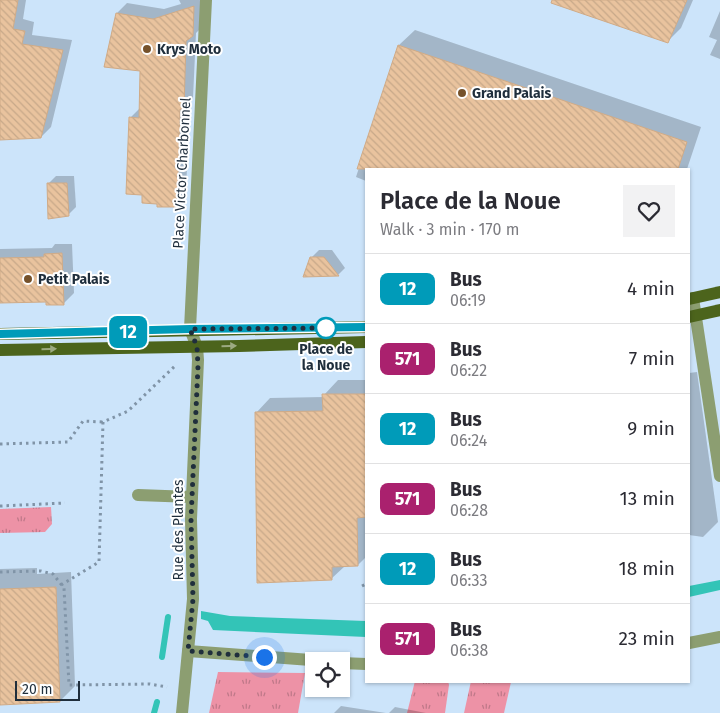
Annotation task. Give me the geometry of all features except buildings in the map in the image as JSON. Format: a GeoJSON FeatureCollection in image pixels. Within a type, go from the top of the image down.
{"type":"FeatureCollection","features":[{"type":"Feature","properties":{"kind":"main road"},"geometry":{"type":"LineString","coordinates":[[691,298],[720,292]]}},
{"type":"Feature","properties":{"kind":"main road"},"geometry":{"type":"LineString","coordinates":[[692,316],[720,310]]}},
{"type":"Feature","properties":{"kind":"main road"},"geometry":{"type":"LineString","coordinates":[[0,334],[365,327]]}},
{"type":"Feature","properties":{"kind":"main road"},"geometry":{"type":"LineString","coordinates":[[0,350],[365,342]]}},
{"type":"Feature","properties":{"kind":"street","name":"Place Victor Charbonnel"},"geometry":{"type":"LineString","coordinates":[[197,347],[190,329],[206,0]]}},
{"type":"Feature","properties":{"kind":"street"},"geometry":{"type":"LineString","coordinates":[[691,298],[692,316],[716,428],[720,476]]}},
{"type":"Feature","properties":{"kind":"street","name":"Rue des Plantes"},"geometry":{"type":"LineString","coordinates":[[182,713],[193,599],[192,497],[197,347]]}},
{"type":"Feature","properties":{"kind":"street"},"geometry":{"type":"LineString","coordinates":[[138,495],[192,497]]}},
{"type":"Feature","properties":{"kind":"street"},"geometry":{"type":"LineString","coordinates":[[690,643],[720,637]]}},
{"type":"Feature","properties":{"kind":"street"},"geometry":{"type":"LineString","coordinates":[[188,651],[305,660]]}},
{"type":"Feature","properties":{"kind":"street"},"geometry":{"type":"LineString","coordinates":[[350,663],[365,664]]}},
{"type":"Feature","properties":{"kind":"path"},"geometry":{"type":"LineString","coordinates":[[0,444],[68,442],[83,421],[103,422],[128,411],[175,366]]}},
{"type":"Feature","properties":{"kind":"path"},"geometry":{"type":"LineString","coordinates":[[61,584],[99,562],[103,422]]}},
{"type":"Feature","properties":{"kind":"path"},"geometry":{"type":"LineString","coordinates":[[0,506],[65,503]]}},
{"type":"Feature","properties":{"kind":"path"},"geometry":{"type":"LineString","coordinates":[[0,572],[41,571],[52,574],[64,588],[69,685],[150,684],[185,691]]}},
{"type":"Feature","properties":{"kind":"green space"},"geometry":{"type":"Polygon","coordinates":[[[51,507],[52,524],[45,532],[0,533],[0,509],[51,507]]]}},
{"type":"Feature","properties":{"kind":"green space"},"geometry":{"type":"Polygon","coordinates":[[[218,672],[305,673],[298,713],[209,713],[218,672]]]}},
{"type":"Feature","properties":{"kind":"green space"},"geometry":{"type":"Polygon","coordinates":[[[414,683],[448,683],[445,713],[407,713],[414,683]]]}},
{"type":"Feature","properties":{"kind":"green space"},"geometry":{"type":"Polygon","coordinates":[[[471,683],[511,683],[504,713],[464,713],[471,683]]]}},
{"type":"Feature","properties":{"kind":"shaded area"},"geometry":{"type":"Polygon","coordinates":[[[720,580],[720,590],[690,597],[690,586],[720,580]]]}},
{"type":"Feature","properties":{"kind":"shaded area"},"geometry":{"type":"Polygon","coordinates":[[[201,611],[230,616],[365,621],[365,637],[213,630],[208,621],[201,619],[201,611]]]}},
{"type":"Feature","properties":{"kind":"waterway"},"geometry":{"type":"LineString","coordinates":[[162,657],[168,617]]}},
{"type":"Feature","properties":{"kind":"waterway"},"geometry":{"type":"LineString","coordinates":[[154,713],[157,702]]}},
{"type":"Feature","properties":{"kind":"bus line","name":"12"},"geometry":{"type":"LineString","coordinates":[[0,334],[365,327]]}},
{"type":"Feature","properties":{"kind":"place","name":"Krys Moto"},"geometry":{"type":"Point","coordinates":[147,49]}},
{"type":"Feature","properties":{"kind":"place","name":"Grand Palais"},"geometry":{"type":"Point","coordinates":[462,93]}},
{"type":"Feature","properties":{"kind":"place","name":"Petit Palais"},"geometry":{"type":"Point","coordinates":[28,279]}},
{"type":"Feature","properties":{"kind":"place","name":"Place de la Noue"},"geometry":{"type":"Point","coordinates":[326,328]}},
{"type":"Feature","properties":{"kind":"route"},"geometry":{"type":"LineString","coordinates":[[264,657],[188,651],[193,599],[191,519],[198,366],[197,347],[190,329],[329,328],[326,328]]}}]}
